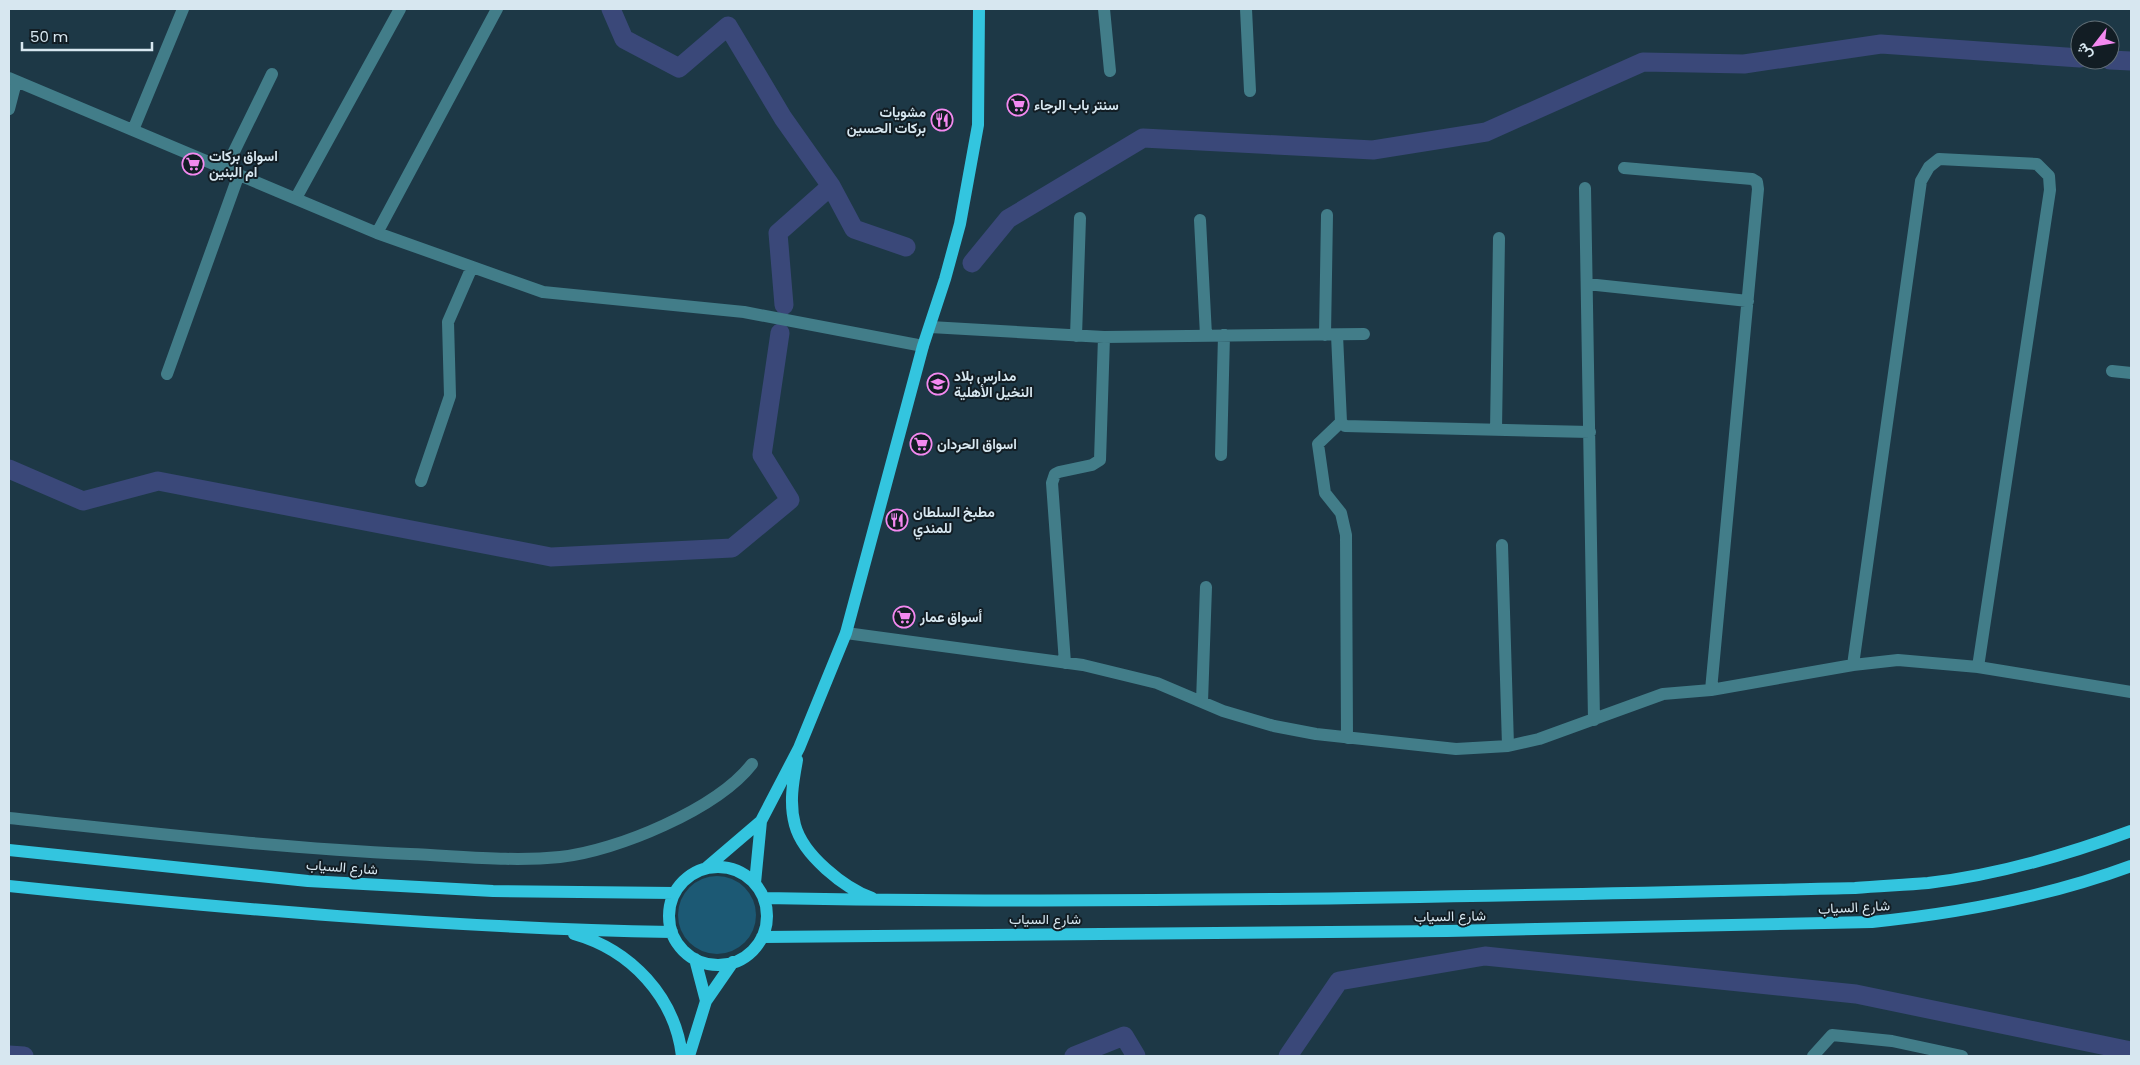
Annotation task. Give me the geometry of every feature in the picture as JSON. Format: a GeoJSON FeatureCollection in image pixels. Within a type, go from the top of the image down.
{"type":"FeatureCollection","features":[{"type":"Feature","properties":{"kind":"main road"},"geometry":{"type":"LineString","coordinates":[[755,883],[761,822],[799,748],[846,633],[923,346],[945,279],[960,224],[978,125],[979,9]]}},
{"type":"Feature","properties":{"kind":"main road"},"geometry":{"type":"LineString","coordinates":[[799,748],[791,792],[796,827],[816,857],[832,874],[863,895],[880,900]]}},
{"type":"Feature","properties":{"kind":"main road"},"geometry":{"type":"LineString","coordinates":[[706,868],[761,822]]}},
{"type":"Feature","properties":{"kind":"main road","name":"شارع السياب"},"geometry":{"type":"LineString","coordinates":[[764,898],[880,900],[1245,900],[1855,888],[1928,883],[1998,870],[2100,842],[2131,831]]}},
{"type":"Feature","properties":{"kind":"main road","name":"شارع السياب"},"geometry":{"type":"LineString","coordinates":[[9,850],[308,881],[492,891],[674,893]]}},
{"type":"Feature","properties":{"kind":"main road"},"geometry":{"type":"LineString","coordinates":[[719,866],[732,868],[744,874],[755,883],[764,898],[767,918],[762,937],[755,948],[745,957],[720,965],[708,964],[695,959],[677,943],[668,919],[669,905],[674,893],[682,882],[693,873],[719,866]]}},
{"type":"Feature","properties":{"kind":"main road","name":"شارع السياب"},"geometry":{"type":"LineString","coordinates":[[762,937],[1447,932],[1872,922],[1940,915],[2036,897],[2131,866]]}},
{"type":"Feature","properties":{"kind":"main road"},"geometry":{"type":"LineString","coordinates":[[9,886],[293,913],[549,930],[672,932]]}},
{"type":"Feature","properties":{"kind":"main road"},"geometry":{"type":"LineString","coordinates":[[549,930],[575,934],[600,943],[623,957],[643,974],[660,995],[673,1018],[681,1043],[682,1056]]}},
{"type":"Feature","properties":{"kind":"main road"},"geometry":{"type":"LineString","coordinates":[[695,959],[706,1001]]}},
{"type":"Feature","properties":{"kind":"main road"},"geometry":{"type":"LineString","coordinates":[[689,1056],[706,1001],[733,962]]}},
{"type":"Feature","properties":{"kind":"street"},"geometry":{"type":"LineString","coordinates":[[133,130],[183,9]]}},
{"type":"Feature","properties":{"kind":"street"},"geometry":{"type":"LineString","coordinates":[[296,198],[400,9]]}},
{"type":"Feature","properties":{"kind":"street"},"geometry":{"type":"LineString","coordinates":[[377,233],[498,9]]}},
{"type":"Feature","properties":{"kind":"street"},"geometry":{"type":"LineString","coordinates":[[1104,9],[1110,71]]}},
{"type":"Feature","properties":{"kind":"street"},"geometry":{"type":"LineString","coordinates":[[1246,9],[1250,91]]}},
{"type":"Feature","properties":{"kind":"street"},"geometry":{"type":"LineString","coordinates":[[226,168],[272,74]]}},
{"type":"Feature","properties":{"kind":"street"},"geometry":{"type":"LineString","coordinates":[[9,109],[12,80],[226,168],[377,233],[543,292],[744,312],[923,346]]}},
{"type":"Feature","properties":{"kind":"street"},"geometry":{"type":"LineString","coordinates":[[1853,665],[1921,181],[1928,167],[1939,159],[2037,164],[2049,176],[2048,200],[1978,667]]}},
{"type":"Feature","properties":{"kind":"street"},"geometry":{"type":"LineString","coordinates":[[1624,168],[1752,179],[1757,182],[1758,189],[1748,301],[1710,690]]}},
{"type":"Feature","properties":{"kind":"street"},"geometry":{"type":"LineString","coordinates":[[168,374],[239,174]]}},
{"type":"Feature","properties":{"kind":"street"},"geometry":{"type":"LineString","coordinates":[[1585,188],[1594,720]]}},
{"type":"Feature","properties":{"kind":"street"},"geometry":{"type":"LineString","coordinates":[[1327,215],[1331,335],[1341,422],[1345,426],[1590,432]]}},
{"type":"Feature","properties":{"kind":"street"},"geometry":{"type":"LineString","coordinates":[[1076,336],[1080,218]]}},
{"type":"Feature","properties":{"kind":"street"},"geometry":{"type":"LineString","coordinates":[[1200,220],[1206,335]]}},
{"type":"Feature","properties":{"kind":"street"},"geometry":{"type":"LineString","coordinates":[[1496,430],[1499,238]]}},
{"type":"Feature","properties":{"kind":"street"},"geometry":{"type":"LineString","coordinates":[[421,482],[450,396],[448,322],[472,267]]}},
{"type":"Feature","properties":{"kind":"street"},"geometry":{"type":"LineString","coordinates":[[1587,284],[1748,301]]}},
{"type":"Feature","properties":{"kind":"street"},"geometry":{"type":"LineString","coordinates":[[930,326],[1104,337],[1364,334]]}},
{"type":"Feature","properties":{"kind":"street"},"geometry":{"type":"LineString","coordinates":[[1221,455],[1224,335]]}},
{"type":"Feature","properties":{"kind":"street"},"geometry":{"type":"LineString","coordinates":[[1065,663],[1052,483],[1055,474],[1059,472],[1092,465],[1100,460],[1104,337]]}},
{"type":"Feature","properties":{"kind":"street"},"geometry":{"type":"LineString","coordinates":[[2112,371],[2131,373]]}},
{"type":"Feature","properties":{"kind":"street"},"geometry":{"type":"LineString","coordinates":[[1341,422],[1318,444],[1325,493],[1341,513],[1346,535],[1347,738]]}},
{"type":"Feature","properties":{"kind":"street"},"geometry":{"type":"LineString","coordinates":[[1502,545],[1508,746]]}},
{"type":"Feature","properties":{"kind":"street"},"geometry":{"type":"LineString","coordinates":[[1202,702],[1206,587]]}},
{"type":"Feature","properties":{"kind":"street"},"geometry":{"type":"LineString","coordinates":[[846,633],[1083,665],[1157,683],[1223,711],[1274,726],[1347,738],[1456,750],[1508,746],[1539,739],[1594,720],[1636,702],[1663,694],[1710,690],[1853,665],[1898,660],[1978,667],[2131,692]]}},
{"type":"Feature","properties":{"kind":"street"},"geometry":{"type":"LineString","coordinates":[[9,818],[330,850],[525,859],[562,856],[597,849],[676,821],[734,782],[752,764]]}},
{"type":"Feature","properties":{"kind":"street"},"geometry":{"type":"LineString","coordinates":[[1813,1056],[1832,1034],[1892,1040],[1962,1056]]}},
{"type":"Feature","properties":{"kind":"shaded area"},"geometry":{"type":"Polygon","coordinates":[[[717,876],[732,879],[745,887],[753,900],[756,915],[753,930],[745,943],[732,951],[717,954],[702,951],[689,943],[681,930],[678,915],[681,900],[689,887],[702,879],[717,876]]]}},
{"type":"Feature","properties":{"kind":"waterway"},"geometry":{"type":"LineString","coordinates":[[611,9],[624,39],[679,68],[728,26],[783,118],[831,186],[854,229],[906,247]]}},
{"type":"Feature","properties":{"kind":"waterway"},"geometry":{"type":"LineString","coordinates":[[972,263],[1008,219],[1143,138],[1373,150],[1486,132],[1643,62],[1744,64],[1881,44],[2070,57]]}},
{"type":"Feature","properties":{"kind":"waterway"},"geometry":{"type":"LineString","coordinates":[[2120,60],[2131,61]]}},
{"type":"Feature","properties":{"kind":"waterway"},"geometry":{"type":"LineString","coordinates":[[784,305],[778,233],[831,186]]}},
{"type":"Feature","properties":{"kind":"waterway"},"geometry":{"type":"LineString","coordinates":[[9,469],[83,501],[158,481],[551,557],[732,548],[790,500],[762,455],[780,333]]}},
{"type":"Feature","properties":{"kind":"waterway"},"geometry":{"type":"LineString","coordinates":[[1288,1056],[1339,981],[1485,956],[1856,994],[2131,1051]]}},
{"type":"Feature","properties":{"kind":"waterway"},"geometry":{"type":"LineString","coordinates":[[1074,1056],[1124,1036],[1136,1056]]}},
{"type":"Feature","properties":{"kind":"waterway"},"geometry":{"type":"LineString","coordinates":[[9,1055],[24,1056]]}},
{"type":"Feature","properties":{"kind":"place","name":"سنتر باب الرجاء"},"geometry":{"type":"Point","coordinates":[1018,105]}},
{"type":"Feature","properties":{"kind":"place","name":"مشويات بركات الحسين"},"geometry":{"type":"Point","coordinates":[942,120]}},
{"type":"Feature","properties":{"kind":"place","name":"اسواق بركات ام البنين"},"geometry":{"type":"Point","coordinates":[193,164]}},
{"type":"Feature","properties":{"kind":"place","name":"مدارس بلاد النخيل الأهلية"},"geometry":{"type":"Point","coordinates":[938,384]}},
{"type":"Feature","properties":{"kind":"place","name":"اسواق الحردان"},"geometry":{"type":"Point","coordinates":[921,444]}},
{"type":"Feature","properties":{"kind":"place","name":"مطبخ السلطان للمندي"},"geometry":{"type":"Point","coordinates":[897,520]}},
{"type":"Feature","properties":{"kind":"place","name":"أسواق عمار"},"geometry":{"type":"Point","coordinates":[904,617]}}]}
